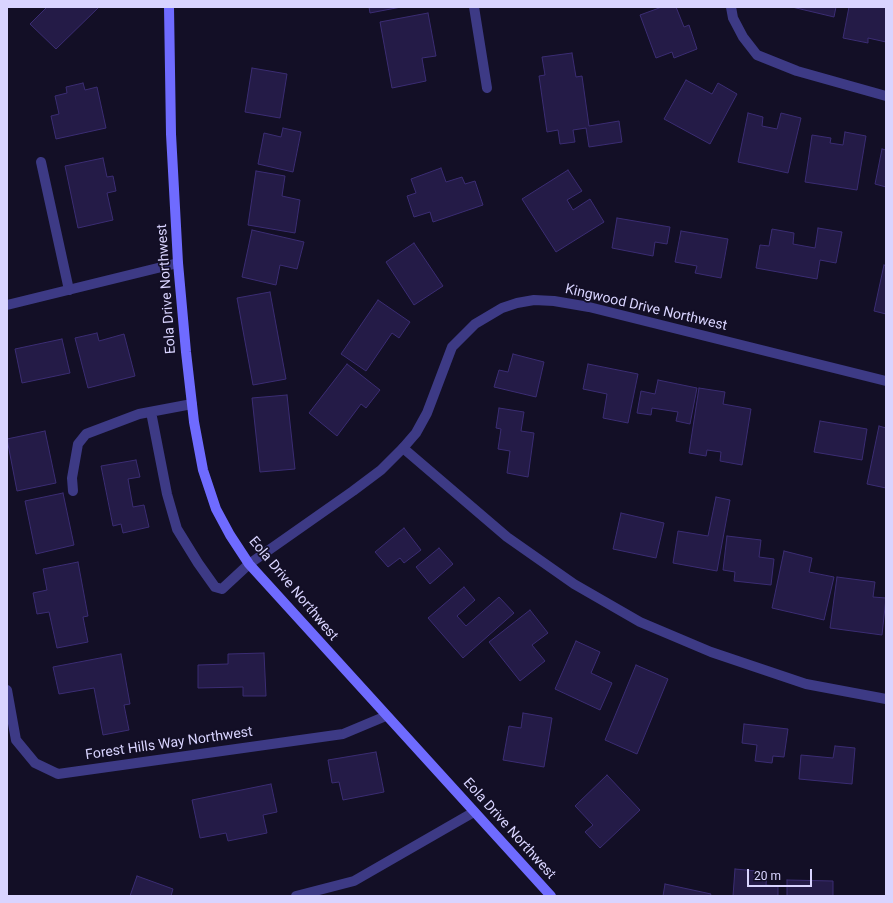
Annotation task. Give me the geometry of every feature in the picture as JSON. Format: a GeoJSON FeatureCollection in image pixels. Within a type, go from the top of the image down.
{"type":"FeatureCollection","features":[{"type":"Feature","properties":{"kind":"main road","name":"Eola Drive Northwest"},"geometry":{"type":"LineString","coordinates":[[168,7],[171,134],[178,263],[192,404],[203,470],[216,509],[230,535],[249,564],[551,896]]}},
{"type":"Feature","properties":{"kind":"street"},"geometry":{"type":"LineString","coordinates":[[474,7],[487,88]]}},
{"type":"Feature","properties":{"kind":"street"},"geometry":{"type":"LineString","coordinates":[[731,7],[733,18],[743,37],[757,55],[797,71],[886,96]]}},
{"type":"Feature","properties":{"kind":"street"},"geometry":{"type":"LineString","coordinates":[[41,162],[69,290]]}},
{"type":"Feature","properties":{"kind":"street"},"geometry":{"type":"LineString","coordinates":[[7,305],[178,263]]}},
{"type":"Feature","properties":{"kind":"street","name":"Kingwood Drive Northwest"},"geometry":{"type":"LineString","coordinates":[[151,412],[167,494],[177,529],[215,587],[222,589],[249,564],[353,491],[380,470],[403,448],[416,433],[427,413],[452,348],[475,324],[502,308],[534,300],[554,301],[588,307],[886,381]]}},
{"type":"Feature","properties":{"kind":"street"},"geometry":{"type":"LineString","coordinates":[[73,491],[72,478],[78,444],[86,434],[139,414],[192,404]]}},
{"type":"Feature","properties":{"kind":"street"},"geometry":{"type":"LineString","coordinates":[[403,448],[507,537],[574,584],[640,622],[711,652],[806,684],[886,699]]}},
{"type":"Feature","properties":{"kind":"street","name":"Forest Hills Way Northwest"},"geometry":{"type":"LineString","coordinates":[[7,690],[16,740],[35,763],[58,774],[343,734],[386,716]]}},
{"type":"Feature","properties":{"kind":"street"},"geometry":{"type":"LineString","coordinates":[[296,896],[354,880],[474,812]]}},
{"type":"Feature","properties":{"kind":"building"},"geometry":{"type":"Polygon","coordinates":[[[47,7],[99,7],[56,49],[30,24],[47,7]]]}},
{"type":"Feature","properties":{"kind":"building"},"geometry":{"type":"Polygon","coordinates":[[[369,7],[401,7],[370,13],[369,7]]]}},
{"type":"Feature","properties":{"kind":"building"},"geometry":{"type":"Polygon","coordinates":[[[662,7],[676,7],[684,27],[689,25],[697,49],[674,58],[672,52],[656,58],[640,15],[662,7]]]}},
{"type":"Feature","properties":{"kind":"building"},"geometry":{"type":"Polygon","coordinates":[[[792,7],[836,7],[834,17],[792,7]]]}},
{"type":"Feature","properties":{"kind":"building"},"geometry":{"type":"Polygon","coordinates":[[[849,7],[886,7],[886,42],[868,38],[868,43],[843,38],[849,7]]]}},
{"type":"Feature","properties":{"kind":"building"},"geometry":{"type":"Polygon","coordinates":[[[428,13],[436,56],[422,58],[426,81],[392,88],[380,22],[428,13]]]}},
{"type":"Feature","properties":{"kind":"building"},"geometry":{"type":"Polygon","coordinates":[[[572,53],[576,77],[582,76],[589,126],[619,121],[622,142],[589,147],[586,128],[573,130],[575,142],[560,144],[558,130],[547,132],[539,76],[545,75],[542,57],[572,53]]]}},
{"type":"Feature","properties":{"kind":"building"},"geometry":{"type":"Polygon","coordinates":[[[252,68],[287,74],[280,118],[245,112],[252,68]]]}},
{"type":"Feature","properties":{"kind":"building"},"geometry":{"type":"Polygon","coordinates":[[[686,80],[712,94],[718,83],[737,94],[710,144],[664,119],[686,80]]]}},
{"type":"Feature","properties":{"kind":"building"},"geometry":{"type":"Polygon","coordinates":[[[83,83],[85,90],[97,87],[106,128],[56,139],[51,116],[59,114],[55,96],[67,93],[66,87],[83,83]]]}},
{"type":"Feature","properties":{"kind":"building"},"geometry":{"type":"Polygon","coordinates":[[[748,113],[763,117],[762,126],[777,129],[781,113],[801,118],[788,173],[738,162],[748,113]]]}},
{"type":"Feature","properties":{"kind":"building"},"geometry":{"type":"Polygon","coordinates":[[[283,128],[301,132],[293,172],[258,164],[264,133],[281,137],[283,128]]]}},
{"type":"Feature","properties":{"kind":"building"},"geometry":{"type":"Polygon","coordinates":[[[845,132],[866,136],[857,190],[805,182],[812,135],[831,138],[830,143],[843,145],[845,132]]]}},
{"type":"Feature","properties":{"kind":"building"},"geometry":{"type":"Polygon","coordinates":[[[882,149],[886,150],[886,187],[875,184],[882,149]]]}},
{"type":"Feature","properties":{"kind":"building"},"geometry":{"type":"Polygon","coordinates":[[[103,158],[107,177],[113,176],[116,191],[107,193],[113,220],[78,228],[65,166],[103,158]]]}},
{"type":"Feature","properties":{"kind":"building"},"geometry":{"type":"Polygon","coordinates":[[[441,168],[446,182],[462,177],[465,184],[475,181],[483,205],[433,222],[430,212],[414,217],[407,196],[416,193],[411,179],[441,168]]]}},
{"type":"Feature","properties":{"kind":"building"},"geometry":{"type":"Polygon","coordinates":[[[568,170],[582,191],[567,200],[573,210],[590,199],[604,222],[556,252],[522,199],[568,170]]]}},
{"type":"Feature","properties":{"kind":"building"},"geometry":{"type":"Polygon","coordinates":[[[256,171],[285,176],[282,196],[300,200],[295,233],[248,225],[256,171]]]}},
{"type":"Feature","properties":{"kind":"building"},"geometry":{"type":"Polygon","coordinates":[[[617,218],[670,227],[667,244],[655,242],[653,256],[612,248],[617,218]]]}},
{"type":"Feature","properties":{"kind":"building"},"geometry":{"type":"Polygon","coordinates":[[[818,228],[842,232],[836,263],[820,260],[817,279],[756,268],[760,245],[769,246],[772,229],[794,233],[793,244],[815,248],[818,228]]]}},
{"type":"Feature","properties":{"kind":"building"},"geometry":{"type":"Polygon","coordinates":[[[252,230],[304,242],[297,269],[280,265],[276,285],[242,277],[252,230]]]}},
{"type":"Feature","properties":{"kind":"building"},"geometry":{"type":"Polygon","coordinates":[[[681,231],[728,239],[721,278],[695,273],[697,266],[675,262],[681,231]]]}},
{"type":"Feature","properties":{"kind":"building"},"geometry":{"type":"Polygon","coordinates":[[[414,243],[443,286],[414,305],[386,262],[414,243]]]}},
{"type":"Feature","properties":{"kind":"building"},"geometry":{"type":"Polygon","coordinates":[[[884,265],[886,266],[886,314],[874,311],[884,265]]]}},
{"type":"Feature","properties":{"kind":"building"},"geometry":{"type":"Polygon","coordinates":[[[270,292],[286,379],[253,385],[237,298],[270,292]]]}},
{"type":"Feature","properties":{"kind":"building"},"geometry":{"type":"Polygon","coordinates":[[[378,300],[410,322],[399,338],[392,333],[366,371],[341,354],[378,300]]]}},
{"type":"Feature","properties":{"kind":"building"},"geometry":{"type":"Polygon","coordinates":[[[97,333],[99,341],[124,334],[135,376],[88,388],[75,338],[97,333]]]}},
{"type":"Feature","properties":{"kind":"building"},"geometry":{"type":"Polygon","coordinates":[[[62,339],[70,373],[22,383],[15,349],[62,339]]]}},
{"type":"Feature","properties":{"kind":"building"},"geometry":{"type":"Polygon","coordinates":[[[513,354],[544,362],[536,397],[494,387],[499,370],[508,372],[513,354]]]}},
{"type":"Feature","properties":{"kind":"building"},"geometry":{"type":"Polygon","coordinates":[[[347,364],[380,390],[366,408],[361,404],[337,436],[309,413],[347,364]]]}},
{"type":"Feature","properties":{"kind":"building"},"geometry":{"type":"Polygon","coordinates":[[[588,364],[638,374],[628,423],[603,418],[607,394],[583,389],[588,364]]]}},
{"type":"Feature","properties":{"kind":"building"},"geometry":{"type":"Polygon","coordinates":[[[658,380],[697,388],[690,424],[676,421],[678,412],[652,408],[651,415],[637,413],[641,391],[655,394],[658,380]]]}},
{"type":"Feature","properties":{"kind":"building"},"geometry":{"type":"Polygon","coordinates":[[[699,388],[725,392],[723,404],[751,409],[742,465],[720,461],[721,452],[707,450],[706,456],[689,453],[699,388]]]}},
{"type":"Feature","properties":{"kind":"building"},"geometry":{"type":"Polygon","coordinates":[[[287,395],[295,469],[260,472],[252,398],[287,395]]]}},
{"type":"Feature","properties":{"kind":"building"},"geometry":{"type":"Polygon","coordinates":[[[499,408],[524,412],[521,431],[534,433],[528,477],[507,473],[510,451],[498,449],[501,429],[496,428],[499,408]]]}},
{"type":"Feature","properties":{"kind":"building"},"geometry":{"type":"Polygon","coordinates":[[[820,421],[867,429],[862,460],[814,452],[820,421]]]}},
{"type":"Feature","properties":{"kind":"building"},"geometry":{"type":"Polygon","coordinates":[[[879,426],[886,428],[886,488],[867,484],[879,426]]]}},
{"type":"Feature","properties":{"kind":"building"},"geometry":{"type":"Polygon","coordinates":[[[45,431],[56,483],[17,491],[7,439],[45,431]]]}},
{"type":"Feature","properties":{"kind":"building"},"geometry":{"type":"Polygon","coordinates":[[[136,460],[140,477],[128,479],[133,507],[144,505],[149,527],[123,533],[121,524],[113,526],[101,466],[136,460]]]}},
{"type":"Feature","properties":{"kind":"building"},"geometry":{"type":"Polygon","coordinates":[[[63,493],[74,545],[36,554],[25,501],[63,493]]]}},
{"type":"Feature","properties":{"kind":"building"},"geometry":{"type":"Polygon","coordinates":[[[716,497],[730,500],[717,571],[673,563],[678,531],[708,536],[716,497]]]}},
{"type":"Feature","properties":{"kind":"building"},"geometry":{"type":"Polygon","coordinates":[[[621,513],[664,523],[656,558],[613,549],[621,513]]]}},
{"type":"Feature","properties":{"kind":"building"},"geometry":{"type":"Polygon","coordinates":[[[404,528],[421,550],[404,563],[400,558],[388,567],[375,552],[404,528]]]}},
{"type":"Feature","properties":{"kind":"building"},"geometry":{"type":"Polygon","coordinates":[[[727,536],[761,540],[759,557],[774,559],[771,585],[734,581],[735,572],[723,570],[727,536]]]}},
{"type":"Feature","properties":{"kind":"building"},"geometry":{"type":"Polygon","coordinates":[[[439,548],[453,564],[430,584],[416,567],[439,548]]]}},
{"type":"Feature","properties":{"kind":"building"},"geometry":{"type":"Polygon","coordinates":[[[784,551],[812,558],[809,572],[834,577],[824,620],[772,608],[784,551]]]}},
{"type":"Feature","properties":{"kind":"building"},"geometry":{"type":"Polygon","coordinates":[[[78,562],[88,616],[83,617],[88,642],[57,648],[49,612],[37,614],[33,593],[47,590],[43,569],[78,562]]]}},
{"type":"Feature","properties":{"kind":"building"},"geometry":{"type":"Polygon","coordinates":[[[837,577],[875,582],[873,597],[886,598],[882,635],[830,628],[837,577]]]}},
{"type":"Feature","properties":{"kind":"building"},"geometry":{"type":"Polygon","coordinates":[[[464,587],[475,600],[457,616],[466,626],[499,597],[514,613],[463,658],[428,618],[464,587]]]}},
{"type":"Feature","properties":{"kind":"building"},"geometry":{"type":"Polygon","coordinates":[[[530,610],[548,633],[532,645],[545,661],[520,681],[489,642],[530,610]]]}},
{"type":"Feature","properties":{"kind":"building"},"geometry":{"type":"Polygon","coordinates":[[[576,641],[600,652],[591,673],[612,683],[600,710],[555,689],[576,641]]]}},
{"type":"Feature","properties":{"kind":"building"},"geometry":{"type":"Polygon","coordinates":[[[264,653],[266,696],[243,696],[243,687],[198,688],[198,665],[228,664],[228,654],[264,653]]]}},
{"type":"Feature","properties":{"kind":"building"},"geometry":{"type":"Polygon","coordinates":[[[121,654],[130,704],[124,705],[129,730],[103,735],[94,688],[59,694],[53,667],[121,654]]]}},
{"type":"Feature","properties":{"kind":"building"},"geometry":{"type":"Polygon","coordinates":[[[636,665],[668,679],[637,754],[605,740],[636,665]]]}},
{"type":"Feature","properties":{"kind":"building"},"geometry":{"type":"Polygon","coordinates":[[[523,713],[552,718],[544,767],[503,760],[509,726],[521,728],[523,713]]]}},
{"type":"Feature","properties":{"kind":"building"},"geometry":{"type":"Polygon","coordinates":[[[744,724],[788,729],[784,757],[773,756],[772,763],[755,761],[757,745],[742,743],[744,724]]]}},
{"type":"Feature","properties":{"kind":"building"},"geometry":{"type":"Polygon","coordinates":[[[835,746],[855,748],[852,784],[799,779],[801,755],[833,758],[835,746]]]}},
{"type":"Feature","properties":{"kind":"building"},"geometry":{"type":"Polygon","coordinates":[[[376,752],[384,792],[343,800],[339,782],[332,783],[328,760],[376,752]]]}},
{"type":"Feature","properties":{"kind":"building"},"geometry":{"type":"Polygon","coordinates":[[[607,775],[640,810],[600,848],[585,832],[593,825],[575,806],[607,775]]]}},
{"type":"Feature","properties":{"kind":"building"},"geometry":{"type":"Polygon","coordinates":[[[271,784],[277,812],[263,815],[267,833],[228,841],[226,833],[200,838],[192,800],[271,784]]]}},
{"type":"Feature","properties":{"kind":"building"},"geometry":{"type":"Polygon","coordinates":[[[735,869],[767,872],[766,885],[778,886],[778,896],[733,896],[735,869]]]}},
{"type":"Feature","properties":{"kind":"building"},"geometry":{"type":"Polygon","coordinates":[[[137,876],[173,889],[171,896],[130,896],[137,876]]]}},
{"type":"Feature","properties":{"kind":"building"},"geometry":{"type":"Polygon","coordinates":[[[787,880],[833,881],[833,896],[787,896],[787,880]]]}},
{"type":"Feature","properties":{"kind":"building"},"geometry":{"type":"Polygon","coordinates":[[[665,884],[711,894],[710,896],[663,896],[665,884]]]}}]}
